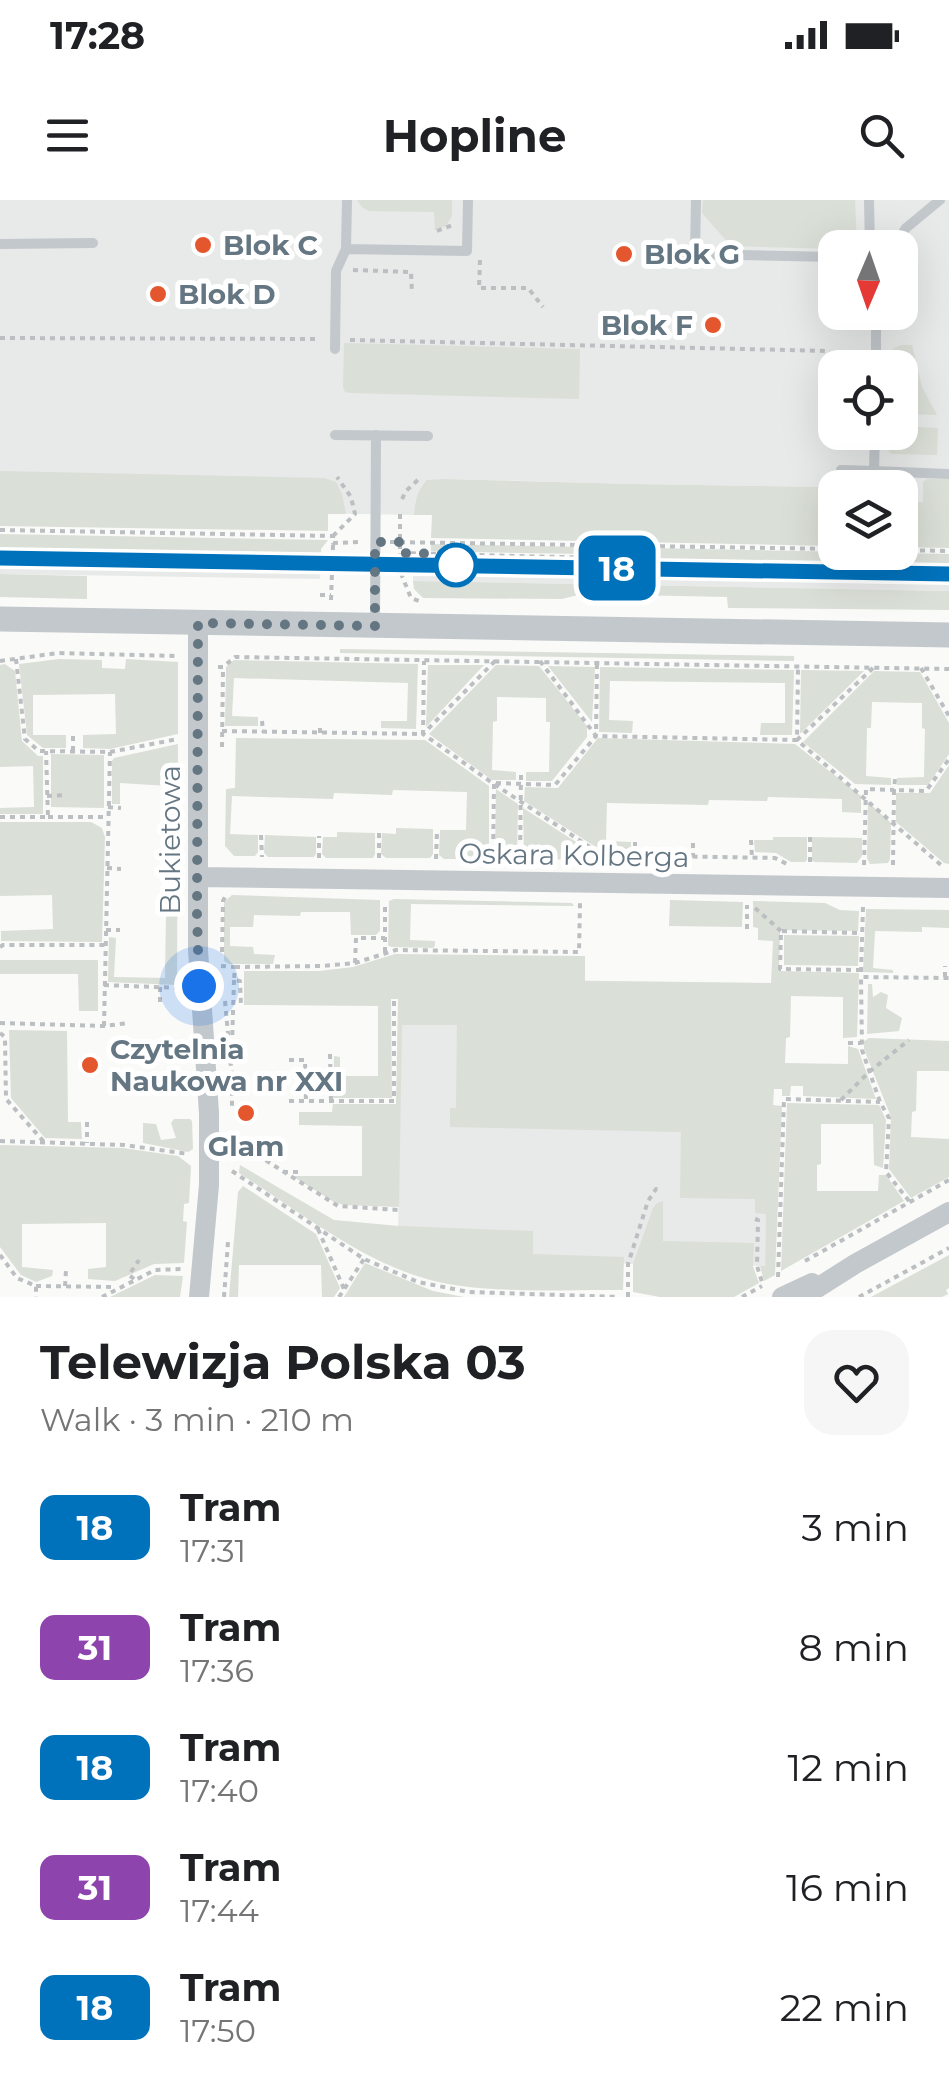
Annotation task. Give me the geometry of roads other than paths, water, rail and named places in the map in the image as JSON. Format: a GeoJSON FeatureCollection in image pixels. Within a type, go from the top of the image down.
{"type":"FeatureCollection","features":[{"type":"Feature","properties":{"kind":"street"},"geometry":{"type":"LineString","coordinates":[[0,620],[949,635]]}},
{"type":"Feature","properties":{"kind":"street","name":"Bukietowa"},"geometry":{"type":"LineString","coordinates":[[198,623],[199,986],[210,1145],[199,1297]]}},
{"type":"Feature","properties":{"kind":"street","name":"Oskara Kolberga"},"geometry":{"type":"LineString","coordinates":[[198,877],[947,874]]}},
{"type":"Feature","properties":{"kind":"street"},"geometry":{"type":"LineString","coordinates":[[804,1297],[949,1212]]}},
{"type":"Feature","properties":{"kind":"street"},"geometry":{"type":"LineString","coordinates":[[780,1287],[855,1264]]}},
{"type":"Feature","properties":{"kind":"lane"},"geometry":{"type":"LineString","coordinates":[[338,344],[336,271],[346,250],[348,200]]}},
{"type":"Feature","properties":{"kind":"lane"},"geometry":{"type":"LineString","coordinates":[[346,250],[467,251],[468,200]]}},
{"type":"Feature","properties":{"kind":"lane"},"geometry":{"type":"LineString","coordinates":[[696,200],[694,254],[818,257]]}},
{"type":"Feature","properties":{"kind":"lane"},"geometry":{"type":"LineString","coordinates":[[869,200],[870,230]]}},
{"type":"Feature","properties":{"kind":"lane"},"geometry":{"type":"LineString","coordinates":[[905,230],[940,200]]}},
{"type":"Feature","properties":{"kind":"lane"},"geometry":{"type":"LineString","coordinates":[[0,244],[93,243]]}},
{"type":"Feature","properties":{"kind":"lane"},"geometry":{"type":"LineString","coordinates":[[375,626],[376,435]]}},
{"type":"Feature","properties":{"kind":"lane"},"geometry":{"type":"LineString","coordinates":[[334,436],[428,436]]}},
{"type":"Feature","properties":{"kind":"lane"},"geometry":{"type":"LineString","coordinates":[[918,473],[949,474]]}},
{"type":"Feature","properties":{"kind":"tram line"},"geometry":{"type":"LineString","coordinates":[[0,558],[949,574]]}},
{"type":"Feature","properties":{"kind":"tram line","name":"18"},"geometry":{"type":"LineString","coordinates":[[0,558],[949,574]]}},
{"type":"Feature","properties":{"kind":"place","name":"Blok C"},"geometry":{"type":"Point","coordinates":[203,245]}},
{"type":"Feature","properties":{"kind":"place","name":"Blok G"},"geometry":{"type":"Point","coordinates":[624,254]}},
{"type":"Feature","properties":{"kind":"place","name":"Blok D"},"geometry":{"type":"Point","coordinates":[158,294]}},
{"type":"Feature","properties":{"kind":"place","name":"Blok F"},"geometry":{"type":"Point","coordinates":[713,325]}},
{"type":"Feature","properties":{"kind":"place","name":"Czytelnia Naukowa nr XXI"},"geometry":{"type":"Point","coordinates":[90,1065]}},
{"type":"Feature","properties":{"kind":"place","name":"Glam"},"geometry":{"type":"Point","coordinates":[246,1113]}}]}
